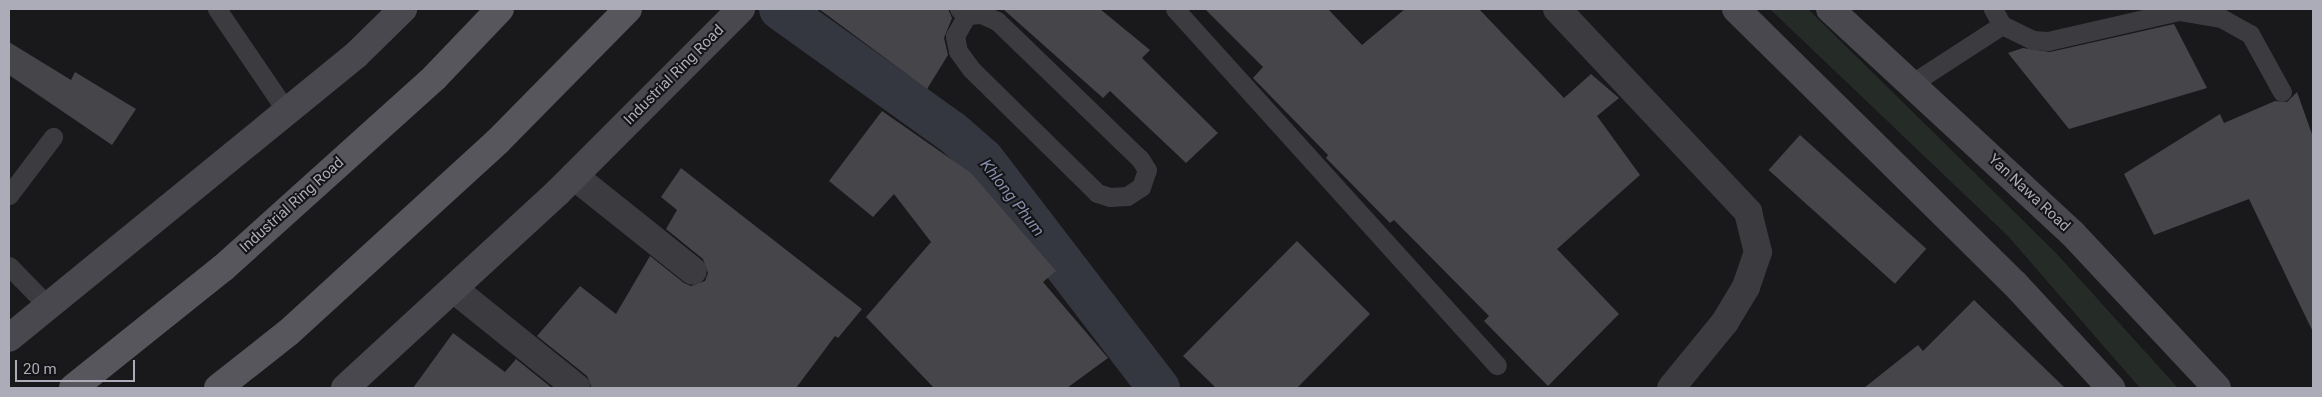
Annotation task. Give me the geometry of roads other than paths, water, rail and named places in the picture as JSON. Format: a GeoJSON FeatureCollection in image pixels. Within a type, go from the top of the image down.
{"type":"FeatureCollection","features":[{"type":"Feature","properties":{"kind":"main road"},"geometry":{"type":"LineString","coordinates":[[9,338],[288,112],[356,55],[403,9]]}},
{"type":"Feature","properties":{"kind":"main road","name":"Industrial Ring Road"},"geometry":{"type":"LineString","coordinates":[[73,388],[222,268],[434,78],[500,9]]}},
{"type":"Feature","properties":{"kind":"main road"},"geometry":{"type":"LineString","coordinates":[[218,388],[289,332],[498,141],[628,9]]}},
{"type":"Feature","properties":{"kind":"main road","name":"Industrial Ring Road"},"geometry":{"type":"LineString","coordinates":[[345,388],[455,290],[574,176],[741,9]]}},
{"type":"Feature","properties":{"kind":"main road"},"geometry":{"type":"LineString","coordinates":[[1736,9],[2015,284],[2111,388]]}},
{"type":"Feature","properties":{"kind":"main road","name":"Yan Nawa Road"},"geometry":{"type":"LineString","coordinates":[[1830,9],[2072,234],[2217,388]]}},
{"type":"Feature","properties":{"kind":"street"},"geometry":{"type":"LineString","coordinates":[[1557,9],[1748,212],[1758,252],[1746,287],[1725,322],[1671,388]]}},
{"type":"Feature","properties":{"kind":"street"},"geometry":{"type":"LineString","coordinates":[[574,176],[693,272]]}},
{"type":"Feature","properties":{"kind":"street"},"geometry":{"type":"LineString","coordinates":[[455,290],[577,388]]}},
{"type":"Feature","properties":{"kind":"lane"},"geometry":{"type":"LineString","coordinates":[[217,9],[288,112]]}},
{"type":"Feature","properties":{"kind":"lane"},"geometry":{"type":"LineString","coordinates":[[1175,9],[1497,365]]}},
{"type":"Feature","properties":{"kind":"lane"},"geometry":{"type":"LineString","coordinates":[[1911,84],[1997,17],[2033,40],[2048,41],[2179,11],[2221,18],[2250,34],[2282,92]]}},
{"type":"Feature","properties":{"kind":"lane"},"geometry":{"type":"LineString","coordinates":[[963,12],[981,14],[998,21],[1140,159],[1147,170],[1141,187],[1127,196],[1110,197],[1097,193],[978,76],[958,51],[955,36],[963,12]]}},
{"type":"Feature","properties":{"kind":"lane"},"geometry":{"type":"LineString","coordinates":[[9,195],[53,137]]}},
{"type":"Feature","properties":{"kind":"lane"},"geometry":{"type":"LineString","coordinates":[[9,266],[49,307]]}},
{"type":"Feature","properties":{"kind":"waterway","name":"Khlong Phum"},"geometry":{"type":"LineString","coordinates":[[780,9],[952,132],[983,159],[1159,388]]}}]}
